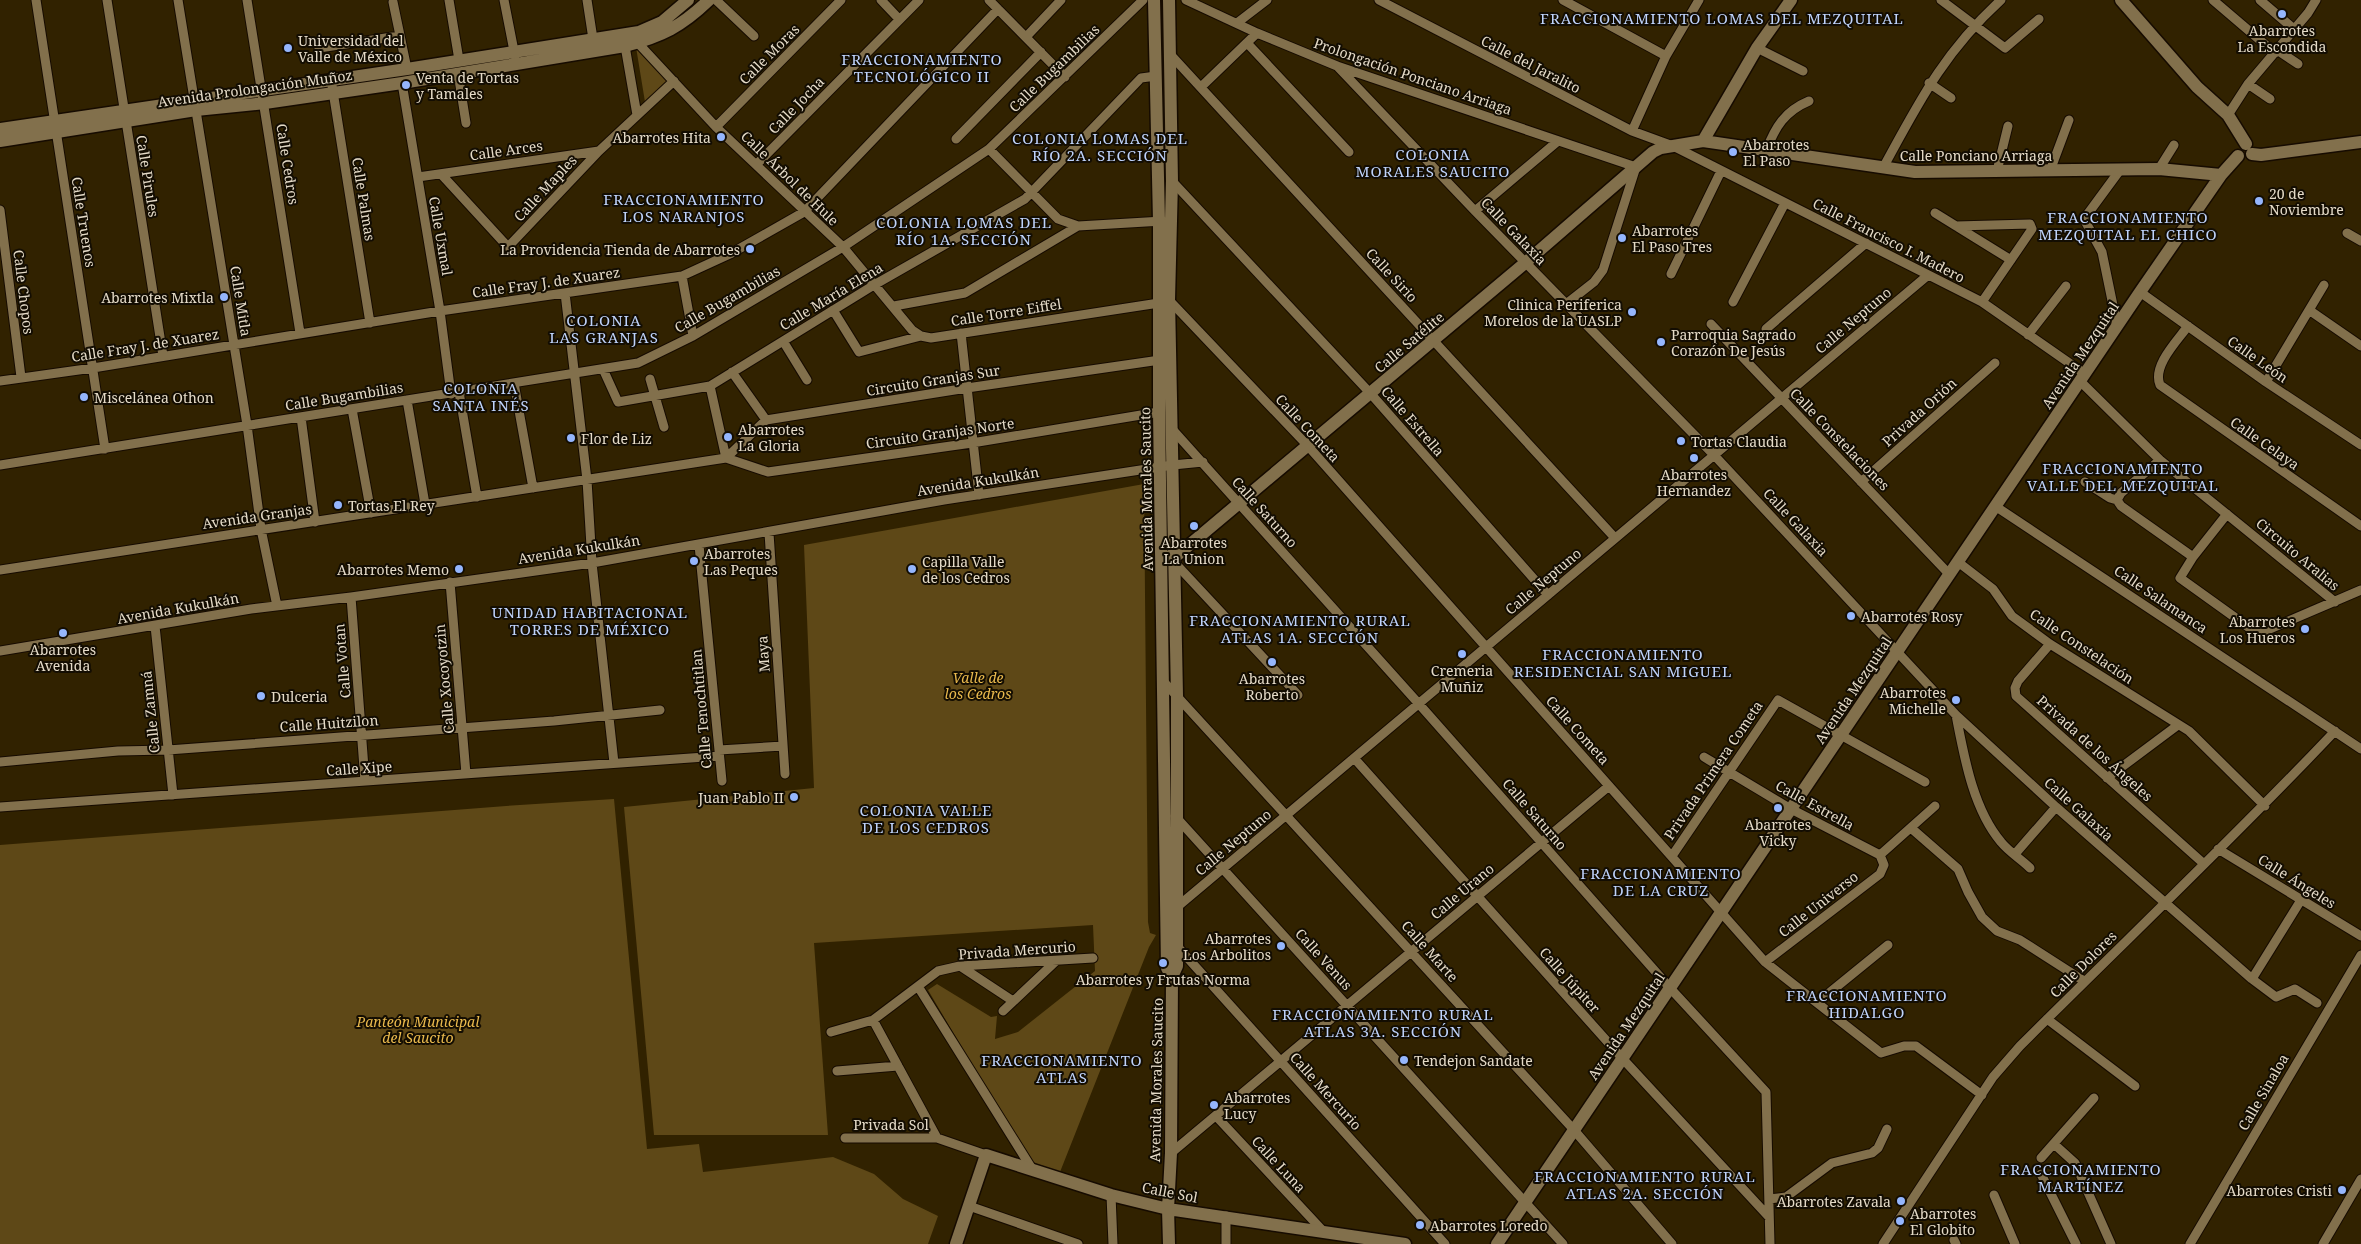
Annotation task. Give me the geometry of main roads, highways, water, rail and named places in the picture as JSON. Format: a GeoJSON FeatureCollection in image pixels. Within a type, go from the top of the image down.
{"type":"FeatureCollection","features":[{"type":"Feature","properties":{"kind":"place","name":"Abarrotes La Escondida"},"geometry":{"type":"Point","coordinates":[2282,14]}},
{"type":"Feature","properties":{"kind":"place","name":"Universidad del Valle de México"},"geometry":{"type":"Point","coordinates":[288,48]}},
{"type":"Feature","properties":{"kind":"place","name":"Venta de Tortas y Tamales"},"geometry":{"type":"Point","coordinates":[406,85]}},
{"type":"Feature","properties":{"kind":"place","name":"Abarrotes Hita"},"geometry":{"type":"Point","coordinates":[721,137]}},
{"type":"Feature","properties":{"kind":"place","name":"Abarrotes El Paso"},"geometry":{"type":"Point","coordinates":[1733,152]}},
{"type":"Feature","properties":{"kind":"place","name":"20 de Noviembre"},"geometry":{"type":"Point","coordinates":[2259,201]}},
{"type":"Feature","properties":{"kind":"place","name":"Abarrotes El Paso Tres"},"geometry":{"type":"Point","coordinates":[1622,238]}},
{"type":"Feature","properties":{"kind":"place","name":"La Providencia Tienda de Abarrotes"},"geometry":{"type":"Point","coordinates":[750,249]}},
{"type":"Feature","properties":{"kind":"place","name":"Abarrotes Mixtla"},"geometry":{"type":"Point","coordinates":[224,297]}},
{"type":"Feature","properties":{"kind":"place","name":"Clinica Periferica Morelos de la UASLP"},"geometry":{"type":"Point","coordinates":[1632,312]}},
{"type":"Feature","properties":{"kind":"place","name":"Parroquia Sagrado Corazón De Jesús"},"geometry":{"type":"Point","coordinates":[1661,342]}},
{"type":"Feature","properties":{"kind":"place","name":"Miscelánea Othon"},"geometry":{"type":"Point","coordinates":[84,397]}},
{"type":"Feature","properties":{"kind":"place","name":"Abarrotes La Gloria"},"geometry":{"type":"Point","coordinates":[728,437]}},
{"type":"Feature","properties":{"kind":"place","name":"Flor de Liz"},"geometry":{"type":"Point","coordinates":[571,438]}},
{"type":"Feature","properties":{"kind":"place","name":"Tortas Claudia"},"geometry":{"type":"Point","coordinates":[1681,441]}},
{"type":"Feature","properties":{"kind":"place","name":"Abarrotes Hernandez"},"geometry":{"type":"Point","coordinates":[1694,458]}},
{"type":"Feature","properties":{"kind":"place","name":"Tortas El Rey"},"geometry":{"type":"Point","coordinates":[338,505]}},
{"type":"Feature","properties":{"kind":"place","name":"Abarrotes La Union"},"geometry":{"type":"Point","coordinates":[1194,526]}},
{"type":"Feature","properties":{"kind":"place","name":"Abarrotes Las Peques"},"geometry":{"type":"Point","coordinates":[694,561]}},
{"type":"Feature","properties":{"kind":"place","name":"Abarrotes Memo"},"geometry":{"type":"Point","coordinates":[459,569]}},
{"type":"Feature","properties":{"kind":"place","name":"Capilla Valle de los Cedros"},"geometry":{"type":"Point","coordinates":[912,569]}},
{"type":"Feature","properties":{"kind":"place","name":"Abarrotes Rosy"},"geometry":{"type":"Point","coordinates":[1851,616]}},
{"type":"Feature","properties":{"kind":"place","name":"Abarrotes Los Hueros"},"geometry":{"type":"Point","coordinates":[2305,629]}},
{"type":"Feature","properties":{"kind":"place","name":"Abarrotes Avenida"},"geometry":{"type":"Point","coordinates":[63,633]}},
{"type":"Feature","properties":{"kind":"place","name":"Cremeria Muñiz"},"geometry":{"type":"Point","coordinates":[1462,654]}},
{"type":"Feature","properties":{"kind":"place","name":"Abarrotes Roberto"},"geometry":{"type":"Point","coordinates":[1272,662]}},
{"type":"Feature","properties":{"kind":"place","name":"Dulceria"},"geometry":{"type":"Point","coordinates":[261,696]}},
{"type":"Feature","properties":{"kind":"place","name":"Abarrotes Michelle"},"geometry":{"type":"Point","coordinates":[1956,700]}},
{"type":"Feature","properties":{"kind":"place","name":"Juan Pablo II"},"geometry":{"type":"Point","coordinates":[794,797]}},
{"type":"Feature","properties":{"kind":"place","name":"Abarrotes Vicky"},"geometry":{"type":"Point","coordinates":[1778,808]}},
{"type":"Feature","properties":{"kind":"place","name":"Abarrotes Los Arbolitos"},"geometry":{"type":"Point","coordinates":[1281,946]}},
{"type":"Feature","properties":{"kind":"place","name":"Abarrotes y Frutas Norma"},"geometry":{"type":"Point","coordinates":[1163,963]}},
{"type":"Feature","properties":{"kind":"place","name":"Tendejon Sandate"},"geometry":{"type":"Point","coordinates":[1404,1060]}},
{"type":"Feature","properties":{"kind":"place","name":"Abarrotes Lucy"},"geometry":{"type":"Point","coordinates":[1214,1105]}},
{"type":"Feature","properties":{"kind":"place","name":"Abarrotes Cristi"},"geometry":{"type":"Point","coordinates":[2342,1190]}},
{"type":"Feature","properties":{"kind":"place","name":"Abarrotes Zavala"},"geometry":{"type":"Point","coordinates":[1901,1201]}},
{"type":"Feature","properties":{"kind":"place","name":"Abarrotes El Globito"},"geometry":{"type":"Point","coordinates":[1900,1221]}},
{"type":"Feature","properties":{"kind":"place","name":"Abarrotes Loredo"},"geometry":{"type":"Point","coordinates":[1420,1225]}},
{"type":"Feature","properties":{"kind":"district","name":"FRACCIONAMIENTO LOMAS DEL MEZQUITAL"},"geometry":{"type":"Point","coordinates":[1722,18]}},
{"type":"Feature","properties":{"kind":"district","name":"FRACCIONAMIENTO TECNOLÓGICO II"},"geometry":{"type":"Point","coordinates":[922,68]}},
{"type":"Feature","properties":{"kind":"district","name":"COLONIA LOMAS DEL RÍO 2A. SECCIÓN"},"geometry":{"type":"Point","coordinates":[1100,146]}},
{"type":"Feature","properties":{"kind":"district","name":"COLONIA MORALES SAUCITO"},"geometry":{"type":"Point","coordinates":[1433,162]}},
{"type":"Feature","properties":{"kind":"district","name":"FRACCIONAMIENTO LOS NARANJOS"},"geometry":{"type":"Point","coordinates":[684,208]}},
{"type":"Feature","properties":{"kind":"district","name":"FRACCIONAMIENTO MEZQUITAL EL CHICO"},"geometry":{"type":"Point","coordinates":[2128,226]}},
{"type":"Feature","properties":{"kind":"district","name":"COLONIA LOMAS DEL RÍO 1A. SECCIÓN"},"geometry":{"type":"Point","coordinates":[964,230]}},
{"type":"Feature","properties":{"kind":"district","name":"COLONIA LAS GRANJAS"},"geometry":{"type":"Point","coordinates":[604,328]}},
{"type":"Feature","properties":{"kind":"district","name":"COLONIA SANTA INÉS"},"geometry":{"type":"Point","coordinates":[481,396]}},
{"type":"Feature","properties":{"kind":"district","name":"FRACCIONAMIENTO VALLE DEL MEZQUITAL"},"geometry":{"type":"Point","coordinates":[2123,476]}},
{"type":"Feature","properties":{"kind":"district","name":"UNIDAD HABITACIONAL TORRES DE MÉXICO"},"geometry":{"type":"Point","coordinates":[590,620]}},
{"type":"Feature","properties":{"kind":"district","name":"FRACCIONAMIENTO RURAL ATLAS 1A. SECCIÓN"},"geometry":{"type":"Point","coordinates":[1300,628]}},
{"type":"Feature","properties":{"kind":"district","name":"FRACCIONAMIENTO RESIDENCIAL SAN MIGUEL"},"geometry":{"type":"Point","coordinates":[1623,662]}},
{"type":"Feature","properties":{"kind":"district","name":"COLONIA VALLE DE LOS CEDROS"},"geometry":{"type":"Point","coordinates":[926,818]}},
{"type":"Feature","properties":{"kind":"district","name":"FRACCIONAMIENTO DE LA CRUZ"},"geometry":{"type":"Point","coordinates":[1661,882]}},
{"type":"Feature","properties":{"kind":"district","name":"FRACCIONAMIENTO HIDALGO"},"geometry":{"type":"Point","coordinates":[1867,1004]}},
{"type":"Feature","properties":{"kind":"district","name":"FRACCIONAMIENTO RURAL ATLAS 3A. SECCIÓN"},"geometry":{"type":"Point","coordinates":[1383,1022]}},
{"type":"Feature","properties":{"kind":"district","name":"FRACCIONAMIENTO ATLAS"},"geometry":{"type":"Point","coordinates":[1062,1068]}},
{"type":"Feature","properties":{"kind":"district","name":"FRACCIONAMIENTO MARTÍNEZ"},"geometry":{"type":"Point","coordinates":[2081,1178]}},
{"type":"Feature","properties":{"kind":"district","name":"FRACCIONAMIENTO RURAL ATLAS 2A. SECCIÓN"},"geometry":{"type":"Point","coordinates":[1645,1184]}},
{"type":"Feature","properties":{"kind":"park label","name":"Valle de los Cedros"},"geometry":{"type":"Point","coordinates":[978,686]}},
{"type":"Feature","properties":{"kind":"park label","name":"Panteón Municipal del Saucito"},"geometry":{"type":"Point","coordinates":[418,1030]}}]}
